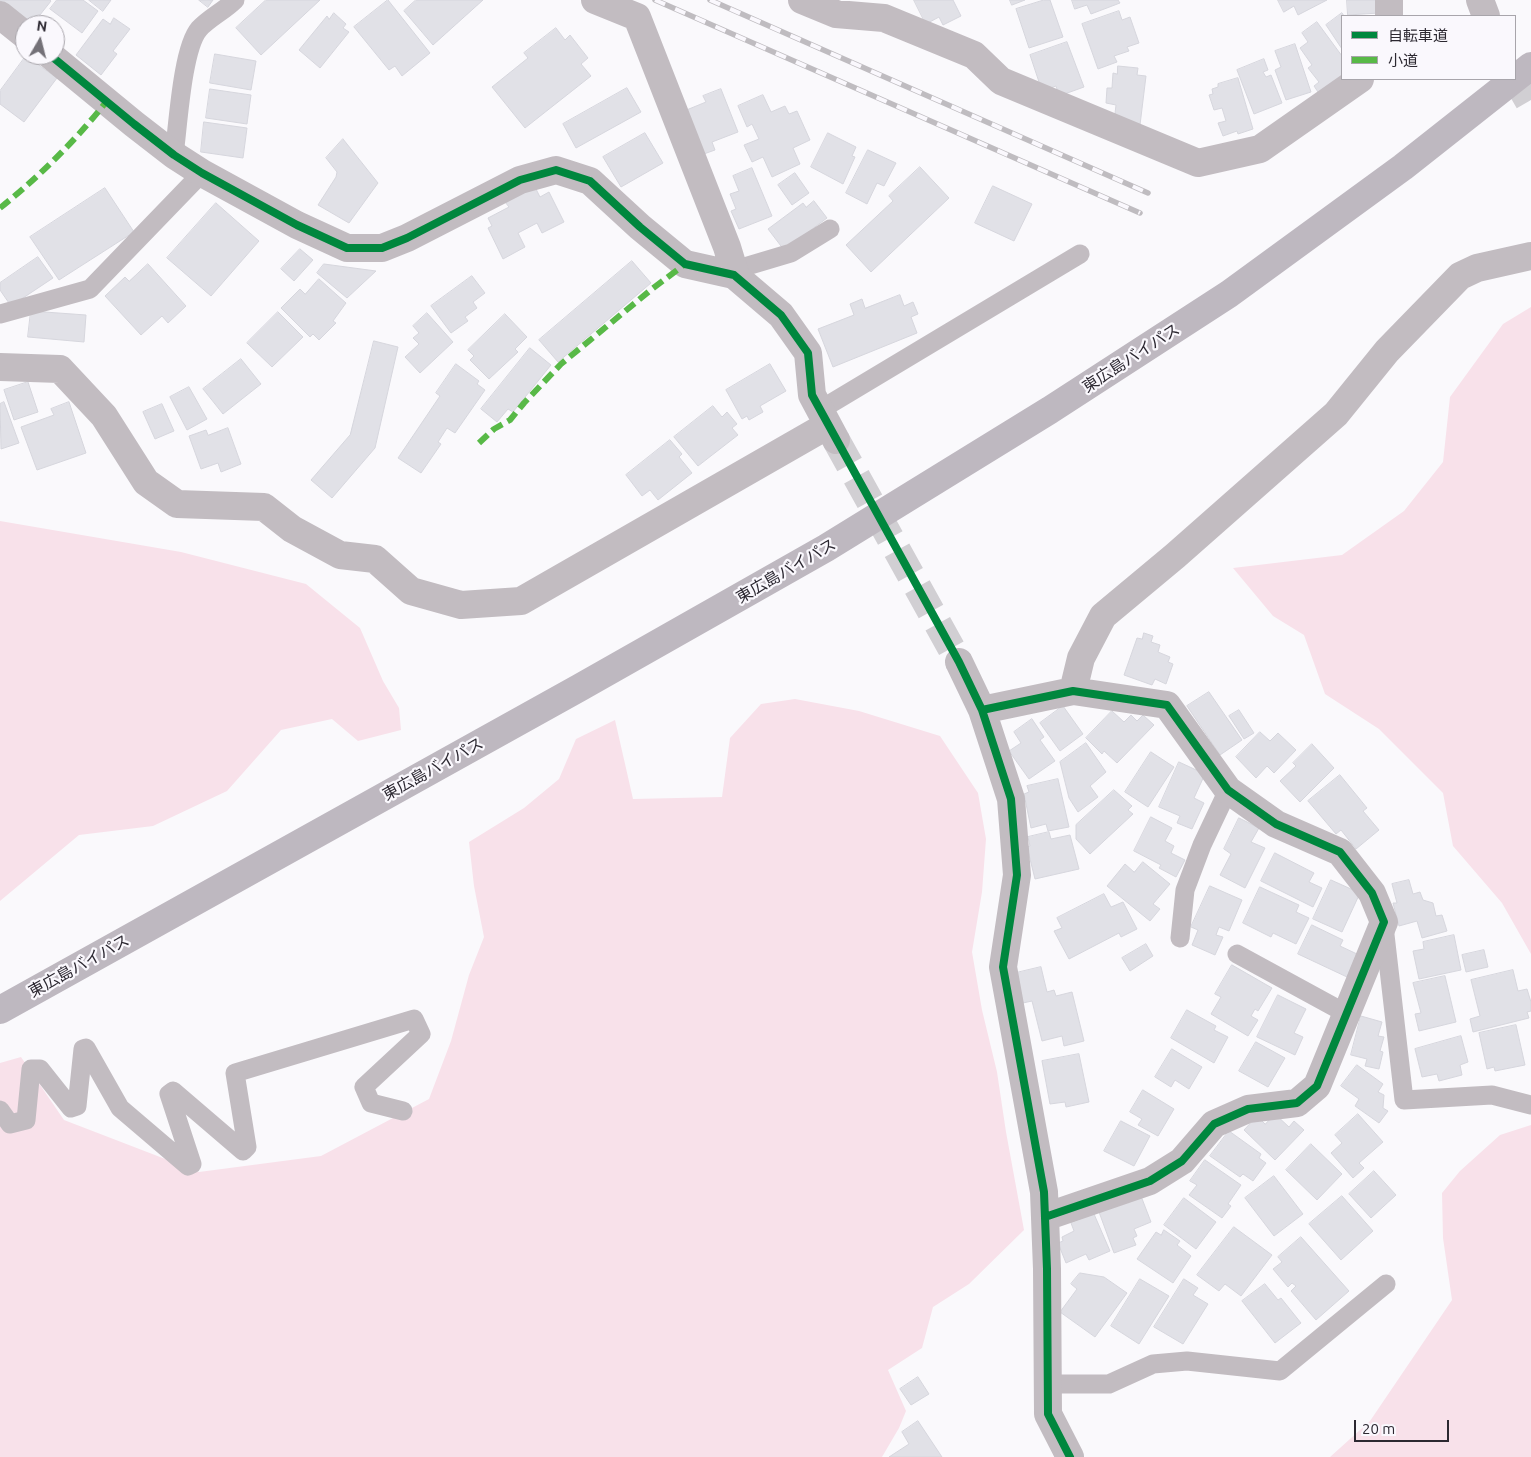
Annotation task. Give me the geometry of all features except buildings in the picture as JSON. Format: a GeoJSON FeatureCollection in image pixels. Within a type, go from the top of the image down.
{"type":"FeatureCollection","features":[{"type":"Feature","properties":{"kind":"highway","name":"東広島バイパス"},"geometry":{"type":"LineString","coordinates":[[1516,78],[1531,66]]}},
{"type":"Feature","properties":{"kind":"highway","name":"東広島バイパス"},"geometry":{"type":"LineString","coordinates":[[0,1010],[826,548],[1050,410],[1229,294],[1404,167],[1513,80]]}},
{"type":"Feature","properties":{"kind":"street"},"geometry":{"type":"LineString","coordinates":[[595,0],[637,17],[728,247],[734,272]]}},
{"type":"Feature","properties":{"kind":"street"},"geometry":{"type":"LineString","coordinates":[[802,0],[836,14],[884,18],[965,51],[974,55],[1001,81],[1198,163],[1260,149],[1359,80]]}},
{"type":"Feature","properties":{"kind":"street"},"geometry":{"type":"LineString","coordinates":[[1389,0],[1389,15]]}},
{"type":"Feature","properties":{"kind":"street"},"geometry":{"type":"LineString","coordinates":[[1480,0],[1486,15]]}},
{"type":"Feature","properties":{"kind":"street"},"geometry":{"type":"LineString","coordinates":[[0,15],[15,27]]}},
{"type":"Feature","properties":{"kind":"street"},"geometry":{"type":"LineString","coordinates":[[0,367],[60,369],[104,416],[146,482],[177,504],[264,507],[292,529],[340,555],[375,559],[411,591],[461,605],[521,602],[828,425],[812,396],[808,353],[780,314],[734,272],[686,264],[645,232],[590,180],[556,170],[520,180],[407,238],[382,248],[348,248],[297,225],[202,173],[174,155],[62,65]]}},
{"type":"Feature","properties":{"kind":"street"},"geometry":{"type":"LineString","coordinates":[[1073,691],[1081,658],[1103,616],[1175,556],[1336,414],[1387,352],[1460,276],[1477,268],[1531,256]]}},
{"type":"Feature","properties":{"kind":"street"},"geometry":{"type":"LineString","coordinates":[[959,662],[982,710],[1011,799],[1018,875],[1003,966],[1044,1192],[1046,1217],[1048,1414],[1070,1457]]}},
{"type":"Feature","properties":{"kind":"street"},"geometry":{"type":"LineString","coordinates":[[982,710],[1073,691],[1167,705],[1228,790],[1276,824],[1340,852],[1372,893],[1384,922],[1317,1086],[1297,1103],[1248,1109],[1214,1124],[1182,1161],[1150,1182],[1046,1217]]}},
{"type":"Feature","properties":{"kind":"lane"},"geometry":{"type":"LineString","coordinates":[[174,155],[189,49],[198,31],[211,18],[226,9],[235,0]]}},
{"type":"Feature","properties":{"kind":"lane"},"geometry":{"type":"LineString","coordinates":[[0,314],[90,289],[202,173]]}},
{"type":"Feature","properties":{"kind":"lane"},"geometry":{"type":"LineString","coordinates":[[734,272],[791,253],[830,229]]}},
{"type":"Feature","properties":{"kind":"lane"},"geometry":{"type":"LineString","coordinates":[[828,425],[1080,254]]}},
{"type":"Feature","properties":{"kind":"lane"},"geometry":{"type":"LineString","coordinates":[[1180,938],[1185,890],[1202,845],[1228,790]]}},
{"type":"Feature","properties":{"kind":"lane"},"geometry":{"type":"LineString","coordinates":[[1384,922],[1404,1100],[1492,1095],[1531,1105]]}},
{"type":"Feature","properties":{"kind":"lane"},"geometry":{"type":"LineString","coordinates":[[1237,954],[1347,1014]]}},
{"type":"Feature","properties":{"kind":"lane"},"geometry":{"type":"LineString","coordinates":[[0,1110],[10,1124],[26,1120],[31,1070],[40,1068],[71,1108],[77,1106],[83,1049],[86,1048],[120,1108],[188,1166],[192,1164],[169,1094],[173,1091],[243,1151],[247,1146],[235,1073],[414,1019],[421,1034],[364,1087],[371,1103],[403,1111]]}},
{"type":"Feature","properties":{"kind":"lane"},"geometry":{"type":"LineString","coordinates":[[1048,1384],[1109,1384],[1153,1364],[1187,1361],[1280,1371],[1386,1284]]}},
{"type":"Feature","properties":{"kind":"shaded area"},"geometry":{"type":"Polygon","coordinates":[[[1531,307],[1531,954],[1502,903],[1453,846],[1443,793],[1379,729],[1325,694],[1304,635],[1273,616],[1233,568],[1342,555],[1404,511],[1443,462],[1450,397],[1503,324],[1531,307]]]}},
{"type":"Feature","properties":{"kind":"shaded area"},"geometry":{"type":"Polygon","coordinates":[[[0,521],[181,552],[306,584],[360,628],[383,681],[399,708],[401,730],[358,741],[332,719],[281,730],[227,791],[153,826],[79,835],[0,901],[0,521]]]}},
{"type":"Feature","properties":{"kind":"shaded area"},"geometry":{"type":"Polygon","coordinates":[[[795,699],[859,711],[940,736],[978,793],[986,839],[982,892],[972,952],[982,1010],[997,1072],[1024,1230],[969,1284],[933,1307],[922,1348],[888,1370],[906,1411],[899,1428],[882,1457],[0,1457],[0,1063],[21,1057],[64,1120],[199,1172],[321,1156],[429,1099],[451,1041],[469,975],[484,937],[474,886],[469,842],[524,808],[559,779],[576,739],[615,720],[633,799],[722,797],[730,738],[761,704],[795,699]]]}},
{"type":"Feature","properties":{"kind":"shaded area"},"geometry":{"type":"Polygon","coordinates":[[[1531,1125],[1531,1457],[1330,1457],[1370,1421],[1452,1300],[1443,1238],[1442,1193],[1460,1171],[1500,1135],[1531,1125]]]}},
{"type":"Feature","properties":{"kind":"tunnel"},"geometry":{"type":"LineString","coordinates":[[1516,79],[1531,105]]}},
{"type":"Feature","properties":{"kind":"tunnel"},"geometry":{"type":"LineString","coordinates":[[836,440],[959,662]]}},
{"type":"Feature","properties":{"kind":"railway"},"geometry":{"type":"LineString","coordinates":[[655,0],[1140,213]]}},
{"type":"Feature","properties":{"kind":"railway"},"geometry":{"type":"LineString","coordinates":[[710,0],[1148,193]]}},
{"type":"Feature","properties":{"kind":"marked path"},"geometry":{"type":"LineString","coordinates":[[0,208],[56,158],[107,101]]}},
{"type":"Feature","properties":{"kind":"marked path"},"geometry":{"type":"LineString","coordinates":[[479,443],[494,429],[510,420],[561,364],[685,264]]}},
{"type":"Feature","properties":{"kind":"cycle path"},"geometry":{"type":"LineString","coordinates":[[62,65],[174,155],[202,173],[297,225],[347,248],[382,248],[407,238],[520,180],[556,170],[590,181],[640,227],[685,264],[734,275],[781,315],[808,353],[812,395],[959,662],[982,710],[1011,799],[1017,875],[1003,967],[1044,1192],[1047,1269],[1048,1414],[1070,1457]]}},
{"type":"Feature","properties":{"kind":"cycle path"},"geometry":{"type":"LineString","coordinates":[[982,710],[1073,691],[1167,705],[1228,790],[1276,824],[1340,852],[1372,893],[1384,922],[1317,1086],[1297,1103],[1248,1109],[1214,1124],[1182,1161],[1150,1181],[1045,1217]]}}]}
